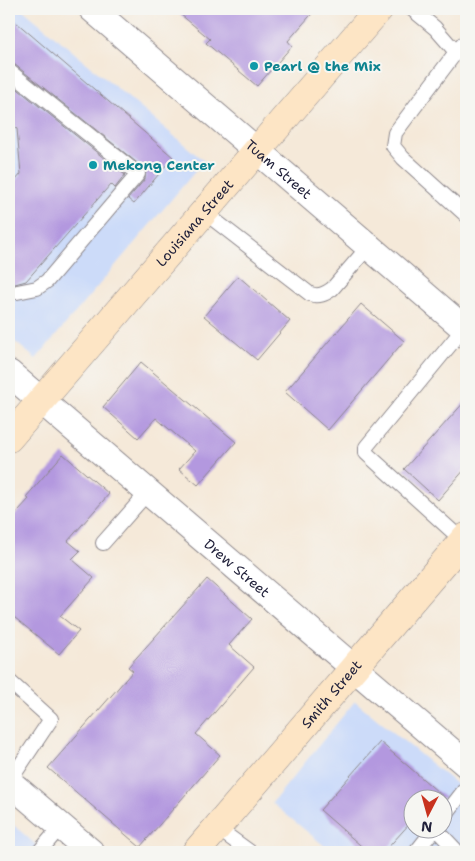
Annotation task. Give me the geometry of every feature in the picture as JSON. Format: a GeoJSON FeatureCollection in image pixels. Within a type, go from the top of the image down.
{"type":"FeatureCollection","features":[{"type":"Feature","properties":{"kind":"main road","name":"Louisiana Street"},"geometry":{"type":"LineString","coordinates":[[9,438],[379,9]]}},
{"type":"Feature","properties":{"kind":"main road","name":"Smith Street"},"geometry":{"type":"LineString","coordinates":[[196,852],[354,667],[463,546]]}},
{"type":"Feature","properties":{"kind":"street","name":"Tuam Street"},"geometry":{"type":"LineString","coordinates":[[92,9],[465,329]]}},
{"type":"Feature","properties":{"kind":"street","name":"Drew Street"},"geometry":{"type":"LineString","coordinates":[[9,373],[466,764]]}},
{"type":"Feature","properties":{"kind":"street"},"geometry":{"type":"LineString","coordinates":[[9,782],[91,852]]}},
{"type":"Feature","properties":{"kind":"lane"},"geometry":{"type":"LineString","coordinates":[[412,9],[435,28],[456,52]]}},
{"type":"Feature","properties":{"kind":"lane"},"geometry":{"type":"LineString","coordinates":[[466,41],[395,133],[393,146],[403,158],[466,215]]}},
{"type":"Feature","properties":{"kind":"lane"},"geometry":{"type":"LineString","coordinates":[[9,71],[138,174],[48,281],[37,288],[17,292]]}},
{"type":"Feature","properties":{"kind":"lane"},"geometry":{"type":"LineString","coordinates":[[204,212],[310,294],[317,296],[325,294],[332,289],[369,246]]}},
{"type":"Feature","properties":{"kind":"lane"},"geometry":{"type":"LineString","coordinates":[[463,546],[366,453],[366,447],[465,329]]}},
{"type":"Feature","properties":{"kind":"lane"},"geometry":{"type":"LineString","coordinates":[[103,542],[148,492]]}},
{"type":"Feature","properties":{"kind":"lane"},"geometry":{"type":"LineString","coordinates":[[9,681],[51,719],[9,782]]}},
{"type":"Feature","properties":{"kind":"lane"},"geometry":{"type":"LineString","coordinates":[[452,806],[466,788]]}},
{"type":"Feature","properties":{"kind":"lane"},"geometry":{"type":"LineString","coordinates":[[39,852],[60,826]]}},
{"type":"Feature","properties":{"kind":"lane"},"geometry":{"type":"LineString","coordinates":[[217,828],[250,852]]}},
{"type":"Feature","properties":{"kind":"lane"},"geometry":{"type":"LineString","coordinates":[[416,852],[427,838]]}},
{"type":"Feature","properties":{"kind":"lane"},"geometry":{"type":"LineString","coordinates":[[445,838],[455,849]]}},
{"type":"Feature","properties":{"kind":"shaded area","name":"Mekong Center"},"geometry":{"type":"Polygon","coordinates":[[[9,9],[22,9],[204,161],[36,359],[9,337],[9,9]]]}},
{"type":"Feature","properties":{"kind":"shaded area"},"geometry":{"type":"Polygon","coordinates":[[[355,701],[466,792],[466,852],[332,852],[272,803],[355,701]]]}},
{"type":"Feature","properties":{"kind":"shaded area"},"geometry":{"type":"Polygon","coordinates":[[[9,821],[44,852],[9,852],[9,821]]]}},
{"type":"Feature","properties":{"kind":"building","name":"Pearl @ the Mix"},"geometry":{"type":"Polygon","coordinates":[[[174,9],[316,9],[288,41],[292,46],[257,86],[206,43],[210,39],[174,9]]]}},
{"type":"Feature","properties":{"kind":"building"},"geometry":{"type":"Polygon","coordinates":[[[9,16],[173,157],[134,204],[128,199],[145,179],[146,170],[14,64],[9,62],[9,16]]]}},
{"type":"Feature","properties":{"kind":"building"},"geometry":{"type":"Polygon","coordinates":[[[9,82],[125,175],[115,188],[111,184],[26,281],[15,284],[9,289],[9,188],[21,174],[17,129],[9,122],[9,82]]]}},
{"type":"Feature","properties":{"kind":"building"},"geometry":{"type":"Polygon","coordinates":[[[238,276],[290,321],[257,360],[204,316],[238,276]]]}},
{"type":"Feature","properties":{"kind":"building"},"geometry":{"type":"Polygon","coordinates":[[[361,304],[404,341],[328,430],[285,392],[361,304]]]}},
{"type":"Feature","properties":{"kind":"building"},"geometry":{"type":"Polygon","coordinates":[[[141,362],[236,442],[198,485],[179,469],[195,451],[156,418],[138,438],[103,407],[141,362]]]}},
{"type":"Feature","properties":{"kind":"building"},"geometry":{"type":"Polygon","coordinates":[[[466,400],[466,468],[438,500],[404,469],[466,400]]]}},
{"type":"Feature","properties":{"kind":"building"},"geometry":{"type":"Polygon","coordinates":[[[63,454],[109,494],[68,541],[80,551],[72,559],[94,578],[60,616],[79,631],[59,654],[9,613],[9,521],[29,499],[26,497],[63,454]]]}},
{"type":"Feature","properties":{"kind":"building"},"geometry":{"type":"Polygon","coordinates":[[[207,579],[252,619],[229,645],[254,667],[196,734],[220,755],[140,847],[48,768],[133,671],[128,667],[207,579]]]}},
{"type":"Feature","properties":{"kind":"building"},"geometry":{"type":"Polygon","coordinates":[[[380,742],[433,788],[402,788],[402,832],[384,852],[368,852],[320,810],[380,742]]]}},
{"type":"Feature","properties":{"kind":"place","name":"Pearl @ the Mix"},"geometry":{"type":"Point","coordinates":[254,66]}},
{"type":"Feature","properties":{"kind":"place","name":"Mekong Center"},"geometry":{"type":"Point","coordinates":[93,165]}}]}
